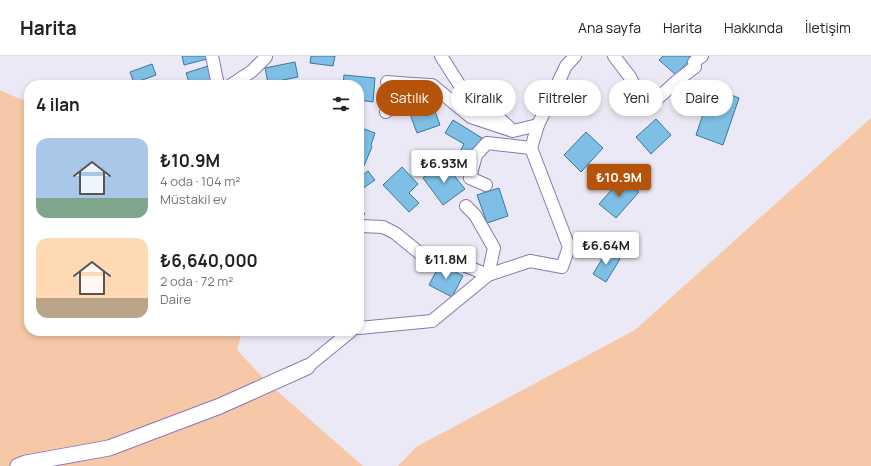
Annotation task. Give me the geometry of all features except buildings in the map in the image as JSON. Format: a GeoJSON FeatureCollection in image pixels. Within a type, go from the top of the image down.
{"type":"FeatureCollection","features":[{"type":"Feature","properties":{"kind":"street"},"geometry":{"type":"LineString","coordinates":[[212,56],[217,80]]}},
{"type":"Feature","properties":{"kind":"street"},"geometry":{"type":"LineString","coordinates":[[441,56],[464,92],[473,96],[513,130]]}},
{"type":"Feature","properties":{"kind":"street"},"geometry":{"type":"LineString","coordinates":[[364,328],[432,321],[488,275],[530,261],[562,267],[569,247],[532,148],[538,125],[566,66],[575,56]]}},
{"type":"Feature","properties":{"kind":"street"},"geometry":{"type":"LineString","coordinates":[[614,56],[630,77],[636,89],[658,98],[694,68],[694,62],[702,56]]}},
{"type":"Feature","properties":{"kind":"street"},"geometry":{"type":"LineString","coordinates":[[238,80],[252,71],[266,57]]}},
{"type":"Feature","properties":{"kind":"street"},"geometry":{"type":"LineString","coordinates":[[443,94],[471,117],[513,130],[538,125]]}},
{"type":"Feature","properties":{"kind":"street"},"geometry":{"type":"LineString","coordinates":[[486,185],[470,178],[476,156],[487,143],[532,148]]}},
{"type":"Feature","properties":{"kind":"street"},"geometry":{"type":"LineString","coordinates":[[466,206],[475,215],[494,248],[488,275]]}},
{"type":"Feature","properties":{"kind":"street"},"geometry":{"type":"LineString","coordinates":[[364,226],[383,227],[395,233],[428,260],[456,262],[488,275]]}},
{"type":"Feature","properties":{"kind":"street"},"geometry":{"type":"LineString","coordinates":[[18,466],[26,463],[109,448],[220,406],[307,367],[345,336]]}},
{"type":"Feature","properties":{"kind":"shaded area"},"geometry":{"type":"Polygon","coordinates":[[[0,90],[24,101],[24,336],[241,336],[237,350],[268,383],[363,466],[0,466],[0,90]]]}},
{"type":"Feature","properties":{"kind":"shaded area"},"geometry":{"type":"Polygon","coordinates":[[[871,118],[871,466],[398,466],[416,447],[635,330],[871,118]]]}}]}
